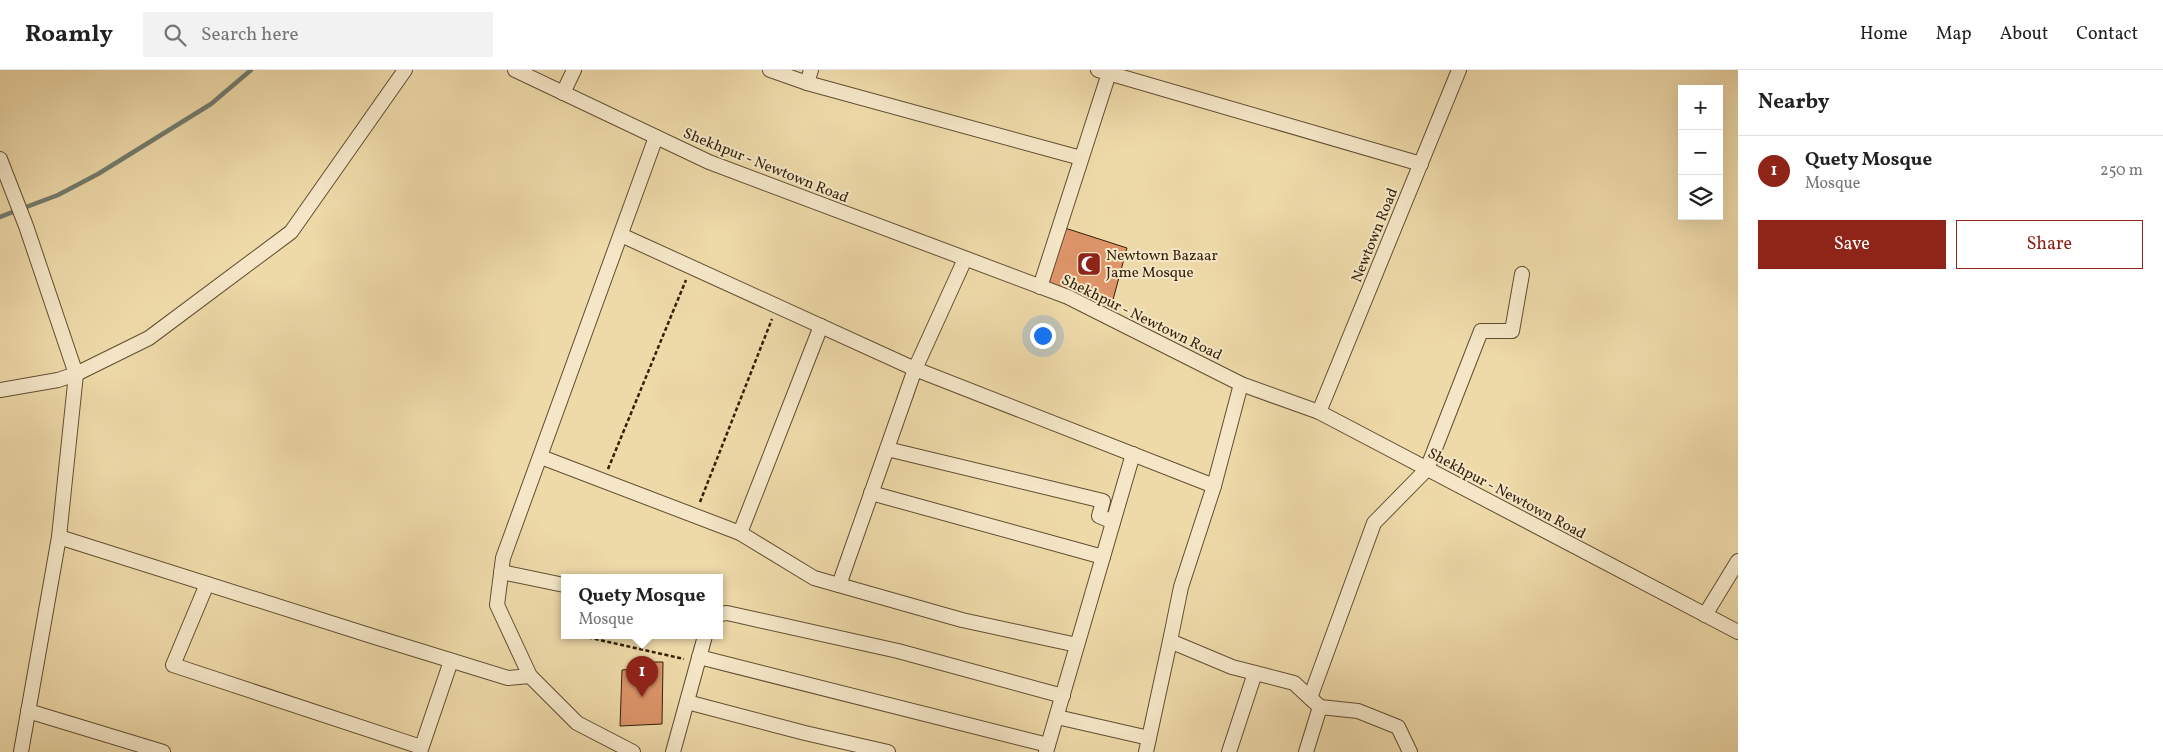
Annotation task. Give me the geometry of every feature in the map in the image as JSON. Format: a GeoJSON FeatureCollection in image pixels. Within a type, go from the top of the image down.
{"type":"FeatureCollection","features":[{"type":"Feature","properties":{"kind":"street"},"geometry":{"type":"LineString","coordinates":[[0,390],[58,380],[76,374],[149,338],[291,232],[405,70]]}},
{"type":"Feature","properties":{"kind":"street","name":"Shekhpur - Newtown Road"},"geometry":{"type":"LineString","coordinates":[[515,70],[718,166],[1068,297],[1241,384],[1320,412],[1738,632]]}},
{"type":"Feature","properties":{"kind":"street"},"geometry":{"type":"LineString","coordinates":[[563,93],[574,70]]}},
{"type":"Feature","properties":{"kind":"street"},"geometry":{"type":"LineString","coordinates":[[770,70],[809,77],[1081,158]]}},
{"type":"Feature","properties":{"kind":"street","name":"Newtown Road"},"geometry":{"type":"LineString","coordinates":[[1320,412],[1459,70]]}},
{"type":"Feature","properties":{"kind":"street"},"geometry":{"type":"LineString","coordinates":[[1040,287],[1081,158],[1106,71],[1421,164]]}},
{"type":"Feature","properties":{"kind":"street"},"geometry":{"type":"LineString","coordinates":[[633,752],[577,723],[530,676],[497,605],[503,558],[656,137]]}},
{"type":"Feature","properties":{"kind":"street"},"geometry":{"type":"LineString","coordinates":[[0,158],[26,226],[76,374],[59,537],[21,752]]}},
{"type":"Feature","properties":{"kind":"street"},"geometry":{"type":"LineString","coordinates":[[621,236],[915,369],[1214,486]]}},
{"type":"Feature","properties":{"kind":"street"},"geometry":{"type":"LineString","coordinates":[[839,585],[915,369],[965,259]]}},
{"type":"Feature","properties":{"kind":"street"},"geometry":{"type":"LineString","coordinates":[[1306,752],[1315,703],[1374,523],[1427,469],[1481,331],[1512,331],[1522,274]]}},
{"type":"Feature","properties":{"kind":"street"},"geometry":{"type":"LineString","coordinates":[[740,533],[821,326]]}},
{"type":"Feature","properties":{"kind":"street"},"geometry":{"type":"LineString","coordinates":[[1146,752],[1181,587],[1214,486],[1241,384]]}},
{"type":"Feature","properties":{"kind":"street"},"geometry":{"type":"LineString","coordinates":[[887,449],[1103,501],[1099,516],[1113,522]]}},
{"type":"Feature","properties":{"kind":"street"},"geometry":{"type":"LineString","coordinates":[[699,660],[1047,748],[1132,454]]}},
{"type":"Feature","properties":{"kind":"street"},"geometry":{"type":"LineString","coordinates":[[541,457],[740,533],[814,578],[962,620],[1077,645]]}},
{"type":"Feature","properties":{"kind":"street"},"geometry":{"type":"LineString","coordinates":[[871,493],[1102,557]]}},
{"type":"Feature","properties":{"kind":"street"},"geometry":{"type":"LineString","coordinates":[[59,537],[508,678],[530,676]]}},
{"type":"Feature","properties":{"kind":"street"},"geometry":{"type":"LineString","coordinates":[[1705,615],[1738,561]]}},
{"type":"Feature","properties":{"kind":"street"},"geometry":{"type":"LineString","coordinates":[[501,572],[561,584]]}},
{"type":"Feature","properties":{"kind":"street"},"geometry":{"type":"LineString","coordinates":[[207,584],[173,665],[420,749],[450,660]]}},
{"type":"Feature","properties":{"kind":"street"},"geometry":{"type":"LineString","coordinates":[[723,614],[898,651],[1063,696]]}},
{"type":"Feature","properties":{"kind":"street"},"geometry":{"type":"LineString","coordinates":[[674,752],[704,639]]}},
{"type":"Feature","properties":{"kind":"street"},"geometry":{"type":"LineString","coordinates":[[1170,642],[1232,667],[1294,683],[1315,703],[1358,712],[1398,728],[1410,752]]}},
{"type":"Feature","properties":{"kind":"street"},"geometry":{"type":"LineString","coordinates":[[1229,752],[1255,673]]}},
{"type":"Feature","properties":{"kind":"street"},"geometry":{"type":"LineString","coordinates":[[687,702],[888,752]]}},
{"type":"Feature","properties":{"kind":"street"},"geometry":{"type":"LineString","coordinates":[[28,710],[163,752]]}},
{"type":"Feature","properties":{"kind":"street"},"geometry":{"type":"LineString","coordinates":[[1056,717],[1149,738]]}},
{"type":"Feature","properties":{"kind":"path"},"geometry":{"type":"LineString","coordinates":[[603,481],[692,267]]}},
{"type":"Feature","properties":{"kind":"path"},"geometry":{"type":"LineString","coordinates":[[694,516],[777,306]]}},
{"type":"Feature","properties":{"kind":"path"},"geometry":{"type":"LineString","coordinates":[[597,639],[699,660]]}},
{"type":"Feature","properties":{"kind":"building","name":"Newtown Bazaar Jame Mosque"},"geometry":{"type":"Polygon","coordinates":[[[1065,228],[1127,248],[1111,307],[1049,283],[1065,228]]]}},
{"type":"Feature","properties":{"kind":"building"},"geometry":{"type":"Polygon","coordinates":[[[636,662],[663,662],[662,724],[620,726],[622,670],[635,669],[636,662]]]}},
{"type":"Feature","properties":{"kind":"waterway"},"geometry":{"type":"LineString","coordinates":[[0,217],[58,195],[98,174],[211,104],[251,70]]}},
{"type":"Feature","properties":{"kind":"place","name":"Newtown Bazaar Jame Mosque"},"geometry":{"type":"Point","coordinates":[1089,264]}},
{"type":"Feature","properties":{"kind":"place","name":"Quety Mosque"},"geometry":{"type":"Point","coordinates":[642,697]}}]}
